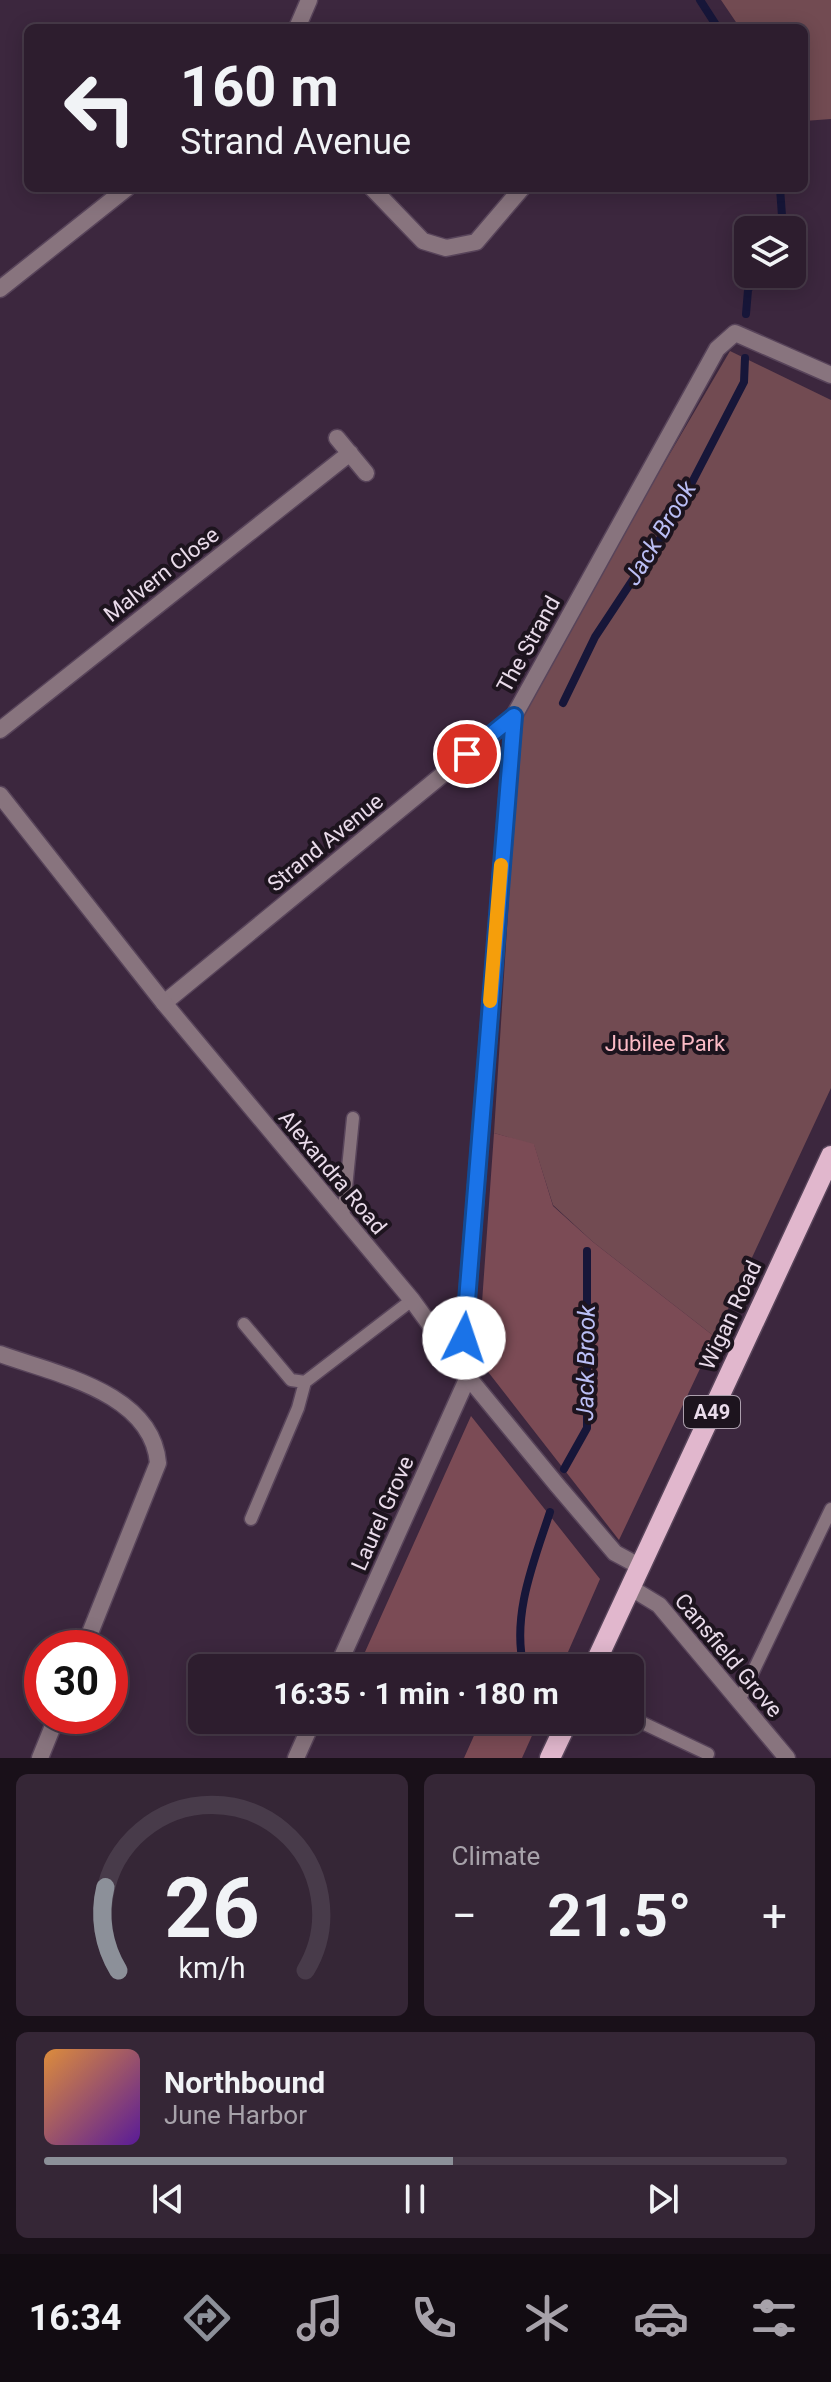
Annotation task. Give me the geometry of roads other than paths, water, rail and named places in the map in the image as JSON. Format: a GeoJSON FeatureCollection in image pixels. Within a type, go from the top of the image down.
{"type":"FeatureCollection","features":[{"type":"Feature","properties":{"kind":"main road","name":"Wigan Road"},"geometry":{"type":"LineString","coordinates":[[600,1654],[831,1156]]}},
{"type":"Feature","properties":{"kind":"main road"},"geometry":{"type":"LineString","coordinates":[[550,1758],[561,1734]]}},
{"type":"Feature","properties":{"kind":"street"},"geometry":{"type":"LineString","coordinates":[[299,24],[309,0]]}},
{"type":"Feature","properties":{"kind":"street"},"geometry":{"type":"LineString","coordinates":[[0,289],[122,192]]}},
{"type":"Feature","properties":{"kind":"street"},"geometry":{"type":"LineString","coordinates":[[376,192],[423,241],[446,248],[476,242],[519,192]]}},
{"type":"Feature","properties":{"kind":"street","name":"The Strand"},"geometry":{"type":"LineString","coordinates":[[468,1377],[464,1338],[514,716],[717,349],[735,333],[831,375]]}},
{"type":"Feature","properties":{"kind":"street"},"geometry":{"type":"LineString","coordinates":[[337,438],[366,473]]}},
{"type":"Feature","properties":{"kind":"street","name":"Malvern Close"},"geometry":{"type":"LineString","coordinates":[[0,730],[350,453]]}},
{"type":"Feature","properties":{"kind":"street","name":"Strand Avenue"},"geometry":{"type":"LineString","coordinates":[[164,1003],[514,716]]}},
{"type":"Feature","properties":{"kind":"street","name":"Alexandra Road"},"geometry":{"type":"LineString","coordinates":[[0,795],[164,1003],[412,1300],[468,1377],[610,1548],[641,1567]]}},
{"type":"Feature","properties":{"kind":"street"},"geometry":{"type":"LineString","coordinates":[[0,1354],[96,1389],[135,1412],[156,1447],[158,1463],[91,1630]]}},
{"type":"Feature","properties":{"kind":"street","name":"Laurel Grove"},"geometry":{"type":"LineString","coordinates":[[343,1654],[468,1377]]}},
{"type":"Feature","properties":{"kind":"street","name":"Cansfield Grove"},"geometry":{"type":"LineString","coordinates":[[631,1588],[659,1605],[787,1758]]}},
{"type":"Feature","properties":{"kind":"street"},"geometry":{"type":"LineString","coordinates":[[40,1758],[50,1734]]}},
{"type":"Feature","properties":{"kind":"street"},"geometry":{"type":"LineString","coordinates":[[296,1758],[307,1734]]}},
{"type":"Feature","properties":{"kind":"lane"},"geometry":{"type":"LineString","coordinates":[[343,1218],[353,1118]]}},
{"type":"Feature","properties":{"kind":"lane"},"geometry":{"type":"LineString","coordinates":[[251,1519],[298,1408],[305,1382],[412,1300]]}},
{"type":"Feature","properties":{"kind":"lane"},"geometry":{"type":"LineString","coordinates":[[244,1324],[291,1380],[305,1382]]}},
{"type":"Feature","properties":{"kind":"lane"},"geometry":{"type":"LineString","coordinates":[[739,1701],[831,1509]]}},
{"type":"Feature","properties":{"kind":"lane"},"geometry":{"type":"LineString","coordinates":[[644,1724],[708,1754]]}},
{"type":"Feature","properties":{"kind":"waterway","name":"Jack Brook"},"geometry":{"type":"LineString","coordinates":[[700,0],[715,24]]}},
{"type":"Feature","properties":{"kind":"waterway","name":"Jack Brook"},"geometry":{"type":"LineString","coordinates":[[780,192],[782,216]]}},
{"type":"Feature","properties":{"kind":"waterway","name":"Jack Brook"},"geometry":{"type":"LineString","coordinates":[[746,314],[749,288]]}},
{"type":"Feature","properties":{"kind":"waterway","name":"Jack Brook"},"geometry":{"type":"LineString","coordinates":[[563,703],[595,637],[673,519],[744,382],[745,358]]}},
{"type":"Feature","properties":{"kind":"waterway","name":"Jack Brook"},"geometry":{"type":"LineString","coordinates":[[564,1469],[587,1428],[587,1251]]}},
{"type":"Feature","properties":{"kind":"waterway","name":"Jack Brook"},"geometry":{"type":"LineString","coordinates":[[522,1654],[522,1609],[531,1569],[550,1512]]}},
{"type":"Feature","properties":{"kind":"park label","name":"Jubilee Park"},"geometry":{"type":"Point","coordinates":[665,1043]}}]}
